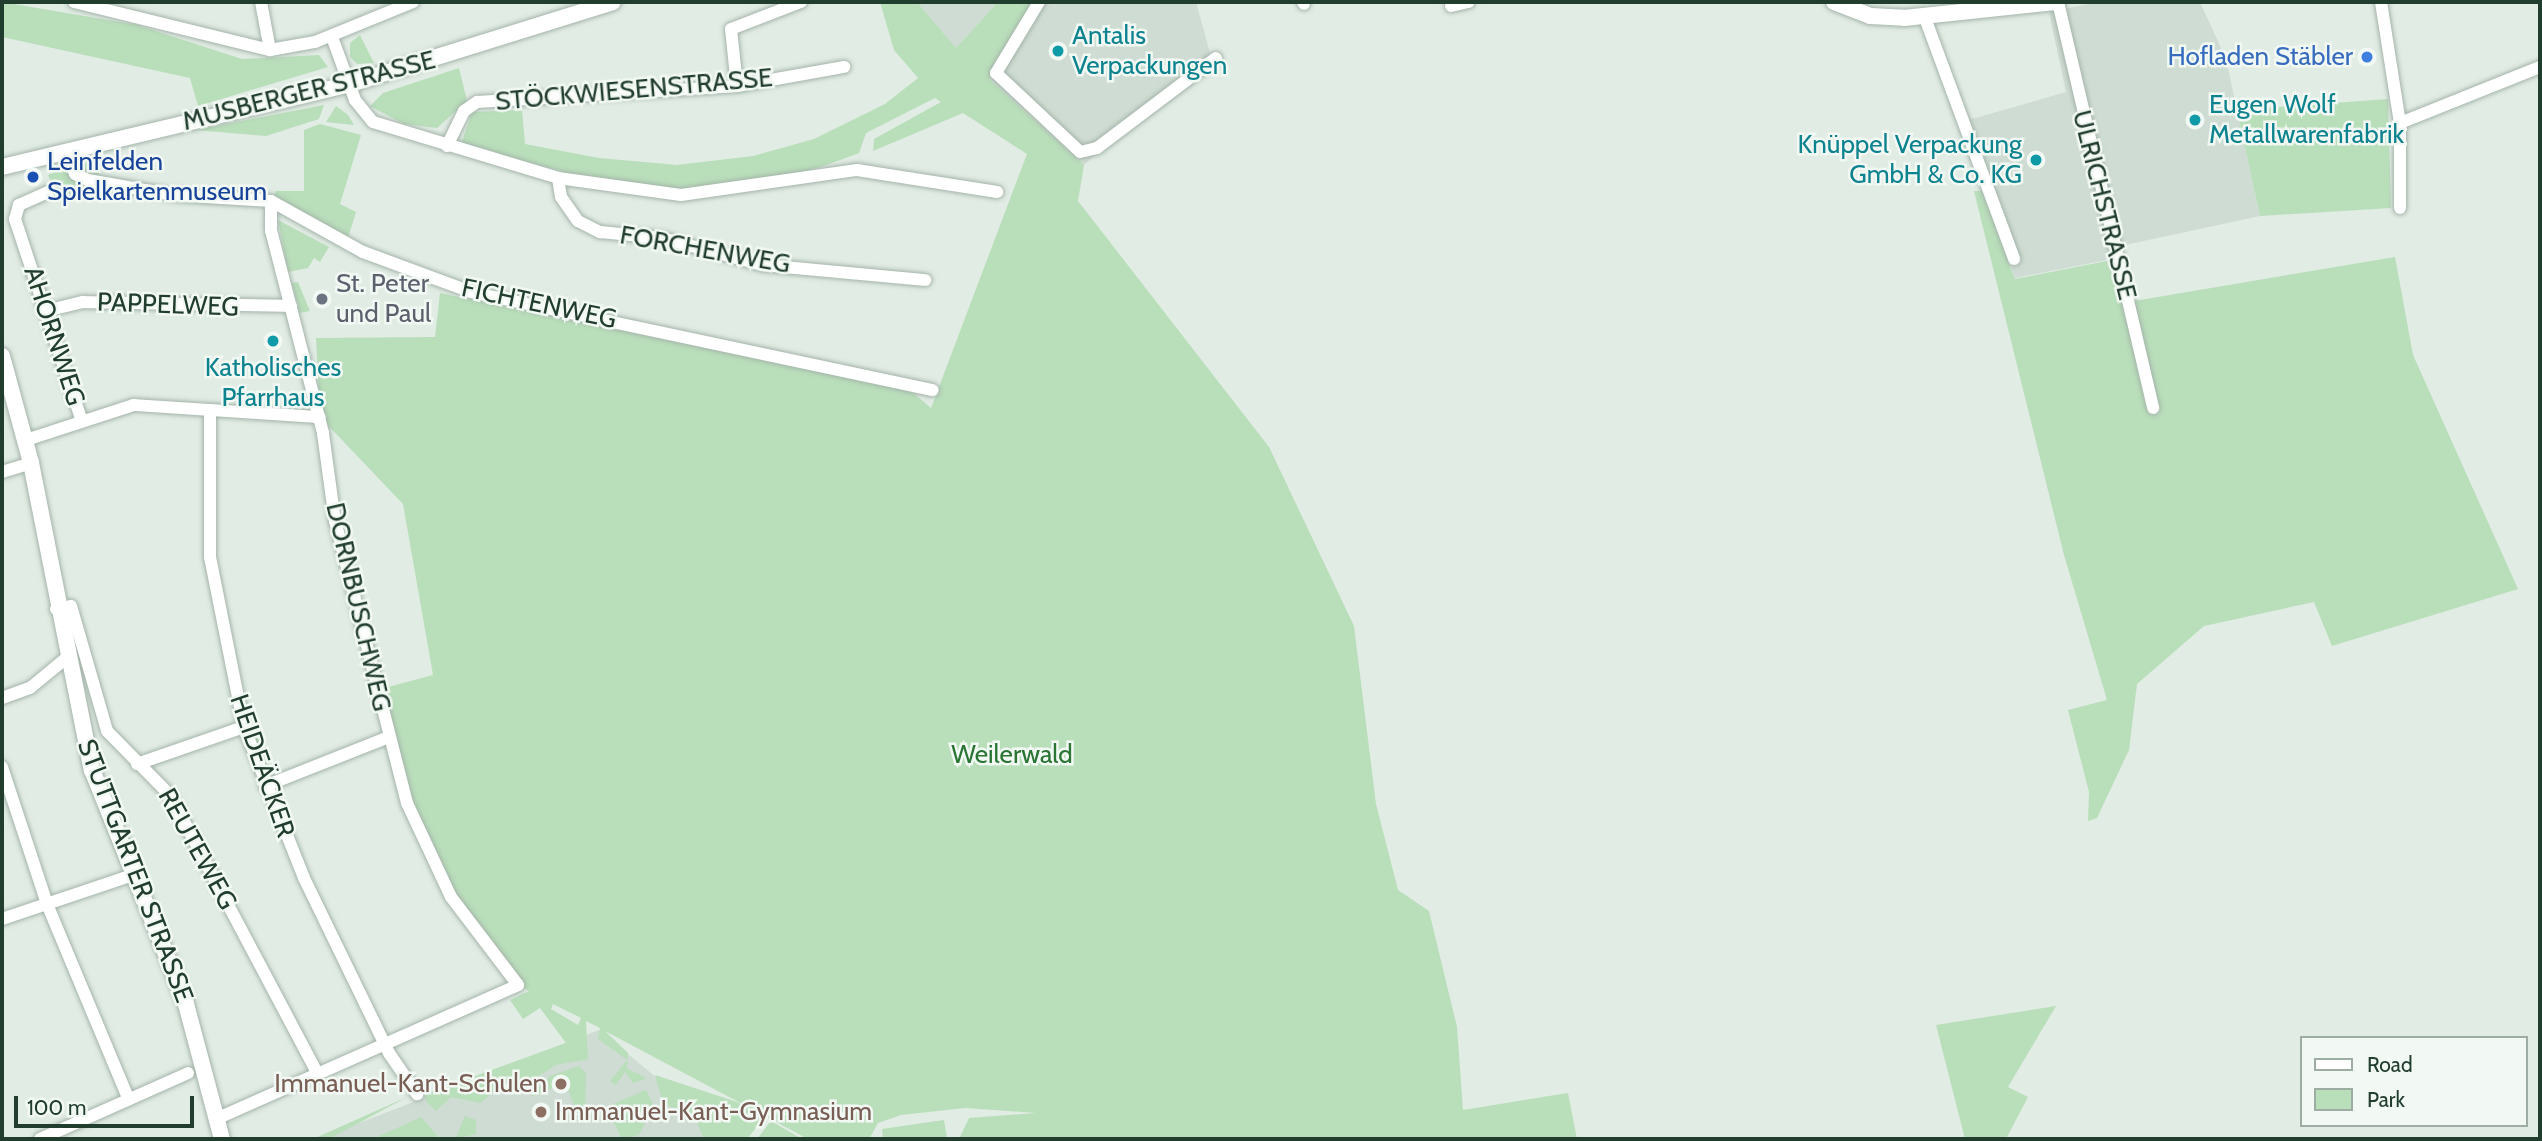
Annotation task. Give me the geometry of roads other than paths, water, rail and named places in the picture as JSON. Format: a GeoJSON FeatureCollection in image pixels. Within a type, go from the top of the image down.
{"type":"FeatureCollection","features":[{"type":"Feature","properties":{"kind":"main road","name":"MUSBERGER STRASSE"},"geometry":{"type":"LineString","coordinates":[[2,167],[350,84],[613,2]]}},
{"type":"Feature","properties":{"kind":"main road"},"geometry":{"type":"LineString","coordinates":[[1834,2],[1870,16],[1925,18],[2058,2]]}},
{"type":"Feature","properties":{"kind":"main road","name":"STUTTGARTER STRASSE"},"geometry":{"type":"LineString","coordinates":[[2,356],[32,463],[65,659],[92,770],[186,1004],[222,1139]]}},
{"type":"Feature","properties":{"kind":"street"},"geometry":{"type":"LineString","coordinates":[[74,2],[270,50],[332,37],[413,2]]}},
{"type":"Feature","properties":{"kind":"street"},"geometry":{"type":"LineString","coordinates":[[138,2],[139,17]]}},
{"type":"Feature","properties":{"kind":"street"},"geometry":{"type":"LineString","coordinates":[[261,2],[270,50]]}},
{"type":"Feature","properties":{"kind":"street"},"geometry":{"type":"LineString","coordinates":[[737,86],[732,29],[801,2]]}},
{"type":"Feature","properties":{"kind":"street"},"geometry":{"type":"LineString","coordinates":[[1039,2],[996,73],[1080,152],[1097,148],[1216,58]]}},
{"type":"Feature","properties":{"kind":"street"},"geometry":{"type":"LineString","coordinates":[[1451,6],[1469,2]]}},
{"type":"Feature","properties":{"kind":"street","name":"ULRICHSTRASSE"},"geometry":{"type":"LineString","coordinates":[[2058,2],[2153,408]]}},
{"type":"Feature","properties":{"kind":"street"},"geometry":{"type":"LineString","coordinates":[[2381,2],[2400,122],[2400,208]]}},
{"type":"Feature","properties":{"kind":"street"},"geometry":{"type":"LineString","coordinates":[[1925,18],[2014,259]]}},
{"type":"Feature","properties":{"kind":"street"},"geometry":{"type":"LineString","coordinates":[[332,37],[350,84],[373,122],[558,178],[681,195],[858,170],[997,192]]}},
{"type":"Feature","properties":{"kind":"street","name":"STÖCKWIESENSTRASSE"},"geometry":{"type":"LineString","coordinates":[[447,146],[464,111],[477,103],[737,86],[844,67]]}},
{"type":"Feature","properties":{"kind":"street"},"geometry":{"type":"LineString","coordinates":[[2400,122],[2540,67]]}},
{"type":"Feature","properties":{"kind":"street","name":"FICHTENWEG"},"geometry":{"type":"LineString","coordinates":[[64,152],[75,174],[163,193],[271,201],[363,252],[471,292],[933,390]]}},
{"type":"Feature","properties":{"kind":"street","name":"FORCHENWEG"},"geometry":{"type":"LineString","coordinates":[[558,178],[561,197],[594,230],[662,237],[763,265],[925,280]]}},
{"type":"Feature","properties":{"kind":"street","name":"AHORNWEG"},"geometry":{"type":"LineString","coordinates":[[48,192],[14,214],[81,418]]}},
{"type":"Feature","properties":{"kind":"street","name":"DORNBUSCHWEG"},"geometry":{"type":"LineString","coordinates":[[271,201],[271,231],[320,417],[335,521],[389,737],[414,823],[439,877],[518,985],[384,1044]]}},
{"type":"Feature","properties":{"kind":"street","name":"PAPPELWEG"},"geometry":{"type":"LineString","coordinates":[[46,311],[83,302],[291,306]]}},
{"type":"Feature","properties":{"kind":"street"},"geometry":{"type":"LineString","coordinates":[[26,440],[81,418],[134,405],[320,417]]}},
{"type":"Feature","properties":{"kind":"street","name":"HEIDEÄCKER"},"geometry":{"type":"LineString","coordinates":[[210,410],[210,556],[244,727],[264,786],[384,1044],[416,1094]]}},
{"type":"Feature","properties":{"kind":"street"},"geometry":{"type":"LineString","coordinates":[[2,472],[32,463]]}},
{"type":"Feature","properties":{"kind":"street","name":"REUTEWEG"},"geometry":{"type":"LineString","coordinates":[[56,609],[71,606],[103,723],[137,764],[170,795],[317,1073]]}},
{"type":"Feature","properties":{"kind":"street"},"geometry":{"type":"LineString","coordinates":[[2,698],[30,688],[65,659]]}},
{"type":"Feature","properties":{"kind":"street"},"geometry":{"type":"LineString","coordinates":[[137,764],[244,727]]}},
{"type":"Feature","properties":{"kind":"street"},"geometry":{"type":"LineString","coordinates":[[264,786],[389,737]]}},
{"type":"Feature","properties":{"kind":"street"},"geometry":{"type":"LineString","coordinates":[[2,770],[47,904],[129,1100]]}},
{"type":"Feature","properties":{"kind":"street"},"geometry":{"type":"LineString","coordinates":[[2,919],[133,875]]}},
{"type":"Feature","properties":{"kind":"street"},"geometry":{"type":"LineString","coordinates":[[218,1118],[384,1044]]}},
{"type":"Feature","properties":{"kind":"street"},"geometry":{"type":"LineString","coordinates":[[40,1139],[188,1073]]}},
{"type":"Feature","properties":{"kind":"place","name":"Antalis Verpackungen"},"geometry":{"type":"Point","coordinates":[1058,51]}},
{"type":"Feature","properties":{"kind":"place","name":"Hofladen Stäbler"},"geometry":{"type":"Point","coordinates":[2367,57]}},
{"type":"Feature","properties":{"kind":"place","name":"Eugen Wolf Metallwarenfabrik"},"geometry":{"type":"Point","coordinates":[2195,120]}},
{"type":"Feature","properties":{"kind":"place","name":"Knüppel Verpackung GmbH & Co. KG"},"geometry":{"type":"Point","coordinates":[2036,160]}},
{"type":"Feature","properties":{"kind":"place","name":"Leinfelden Spielkartenmuseum"},"geometry":{"type":"Point","coordinates":[33,177]}},
{"type":"Feature","properties":{"kind":"place","name":"St. Peter und Paul"},"geometry":{"type":"Point","coordinates":[322,299]}},
{"type":"Feature","properties":{"kind":"place","name":"Katholisches Pfarrhaus"},"geometry":{"type":"Point","coordinates":[273,341]}},
{"type":"Feature","properties":{"kind":"place","name":"Immanuel-Kant-Schulen"},"geometry":{"type":"Point","coordinates":[561,1084]}},
{"type":"Feature","properties":{"kind":"place","name":"Immanuel-Kant-Gymnasium"},"geometry":{"type":"Point","coordinates":[541,1112]}},
{"type":"Feature","properties":{"kind":"park label","name":"Weilerwald"},"geometry":{"type":"Point","coordinates":[1012,755]}}]}
